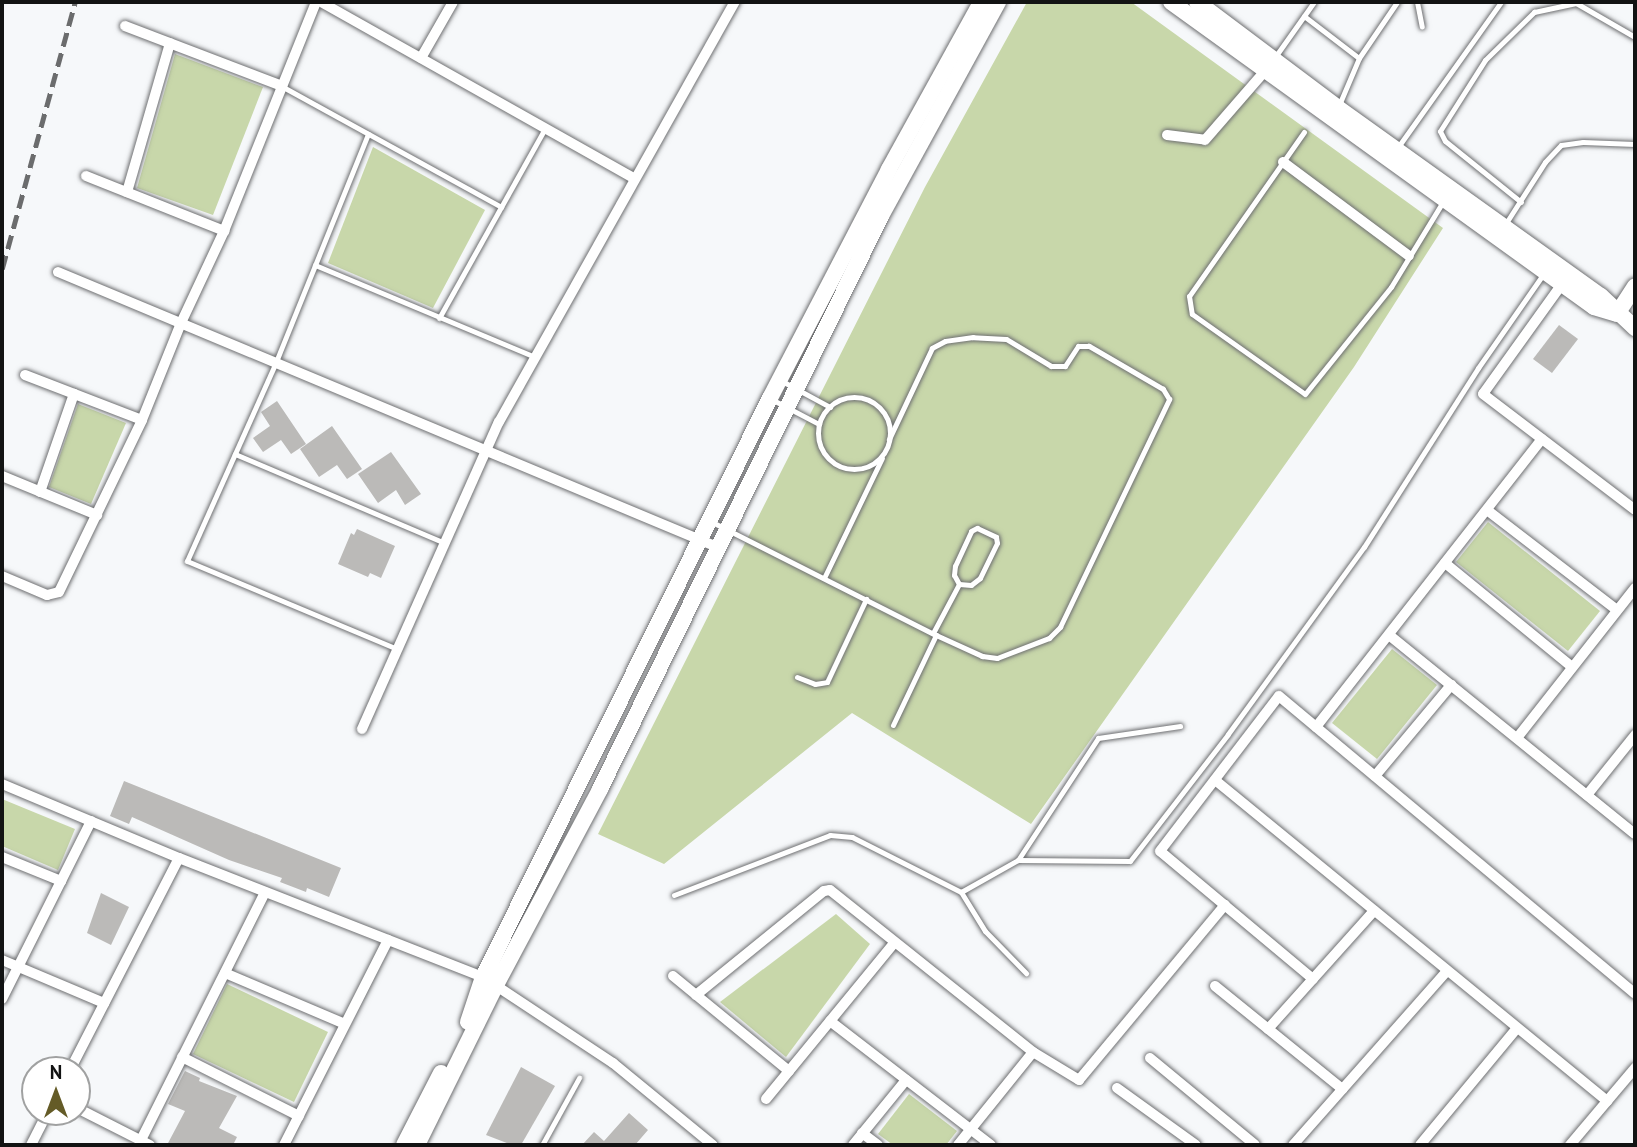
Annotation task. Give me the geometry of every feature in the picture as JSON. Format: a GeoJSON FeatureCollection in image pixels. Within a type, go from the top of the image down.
{"type":"FeatureCollection","features":[{"type":"Feature","properties":{"kind":"main road"},"geometry":{"type":"LineString","coordinates":[[404,1145],[489,981],[709,521],[778,402],[889,169],[981,2]]}},
{"type":"Feature","properties":{"kind":"main road"},"geometry":{"type":"LineString","coordinates":[[787,384],[998,2]]}},
{"type":"Feature","properties":{"kind":"main road"},"geometry":{"type":"LineString","coordinates":[[1197,2],[1269,65]]}},
{"type":"Feature","properties":{"kind":"main road"},"geometry":{"type":"LineString","coordinates":[[1179,4],[1269,65],[1500,232],[1545,272],[1594,307],[1617,314]]}},
{"type":"Feature","properties":{"kind":"main road"},"geometry":{"type":"LineString","coordinates":[[1392,154],[1444,200],[1601,296],[1617,314],[1635,328]]}},
{"type":"Feature","properties":{"kind":"main road"},"geometry":{"type":"LineString","coordinates":[[1617,314],[1635,286]]}},
{"type":"Feature","properties":{"kind":"main road"},"geometry":{"type":"LineString","coordinates":[[417,1145],[489,981],[600,789],[726,529],[778,402]]}},
{"type":"Feature","properties":{"kind":"street"},"geometry":{"type":"LineString","coordinates":[[2,576],[47,595],[59,592],[142,420],[181,323],[224,231],[318,2],[635,179]]}},
{"type":"Feature","properties":{"kind":"street"},"geometry":{"type":"LineString","coordinates":[[421,58],[453,2]]}},
{"type":"Feature","properties":{"kind":"street"},"geometry":{"type":"LineString","coordinates":[[362,729],[487,450],[535,358],[735,2]]}},
{"type":"Feature","properties":{"kind":"street"},"geometry":{"type":"LineString","coordinates":[[125,26],[282,86]]}},
{"type":"Feature","properties":{"kind":"street"},"geometry":{"type":"LineString","coordinates":[[127,192],[170,43]]}},
{"type":"Feature","properties":{"kind":"street"},"geometry":{"type":"LineString","coordinates":[[1167,135],[1205,140],[1269,65]]}},
{"type":"Feature","properties":{"kind":"street"},"geometry":{"type":"LineString","coordinates":[[1283,162],[1409,256]]}},
{"type":"Feature","properties":{"kind":"street"},"geometry":{"type":"LineString","coordinates":[[86,176],[224,231]]}},
{"type":"Feature","properties":{"kind":"street"},"geometry":{"type":"LineString","coordinates":[[58,272],[701,538],[717,547]]}},
{"type":"Feature","properties":{"kind":"street"},"geometry":{"type":"LineString","coordinates":[[1562,284],[1483,394],[1635,510]]}},
{"type":"Feature","properties":{"kind":"street"},"geometry":{"type":"LineString","coordinates":[[25,375],[142,420]]}},
{"type":"Feature","properties":{"kind":"street"},"geometry":{"type":"LineString","coordinates":[[40,492],[74,394]]}},
{"type":"Feature","properties":{"kind":"street"},"geometry":{"type":"LineString","coordinates":[[1316,727],[1542,439]]}},
{"type":"Feature","properties":{"kind":"street"},"geometry":{"type":"LineString","coordinates":[[2,476],[97,514]]}},
{"type":"Feature","properties":{"kind":"street"},"geometry":{"type":"LineString","coordinates":[[1487,510],[1618,610]]}},
{"type":"Feature","properties":{"kind":"street"},"geometry":{"type":"LineString","coordinates":[[1445,563],[1572,667]]}},
{"type":"Feature","properties":{"kind":"street"},"geometry":{"type":"LineString","coordinates":[[1517,738],[1635,588]]}},
{"type":"Feature","properties":{"kind":"street"},"geometry":{"type":"LineString","coordinates":[[1389,635],[1635,834]]}},
{"type":"Feature","properties":{"kind":"street"},"geometry":{"type":"LineString","coordinates":[[1375,776],[1451,685]]}},
{"type":"Feature","properties":{"kind":"street"},"geometry":{"type":"LineString","coordinates":[[1313,979],[1160,851],[1279,696],[1635,994]]}},
{"type":"Feature","properties":{"kind":"street"},"geometry":{"type":"LineString","coordinates":[[1587,795],[1635,735]]}},
{"type":"Feature","properties":{"kind":"street"},"geometry":{"type":"LineString","coordinates":[[1215,780],[1607,1101]]}},
{"type":"Feature","properties":{"kind":"street"},"geometry":{"type":"LineString","coordinates":[[2,784],[179,858],[489,981],[613,1063],[713,1145]]}},
{"type":"Feature","properties":{"kind":"street"},"geometry":{"type":"LineString","coordinates":[[2,999],[91,821]]}},
{"type":"Feature","properties":{"kind":"street"},"geometry":{"type":"LineString","coordinates":[[2,857],[61,881]]}},
{"type":"Feature","properties":{"kind":"street"},"geometry":{"type":"LineString","coordinates":[[76,1056],[179,858]]}},
{"type":"Feature","properties":{"kind":"street"},"geometry":{"type":"LineString","coordinates":[[695,995],[826,890],[833,891],[894,943],[1033,1052],[1074,1080],[1083,1079],[1224,905]]}},
{"type":"Feature","properties":{"kind":"street"},"geometry":{"type":"LineString","coordinates":[[91,1115],[146,1143],[182,1057],[265,892]]}},
{"type":"Feature","properties":{"kind":"street"},"geometry":{"type":"LineString","coordinates":[[1268,1029],[1374,912]]}},
{"type":"Feature","properties":{"kind":"street"},"geometry":{"type":"LineString","coordinates":[[284,1145],[388,940]]}},
{"type":"Feature","properties":{"kind":"street"},"geometry":{"type":"LineString","coordinates":[[766,1099],[894,943]]}},
{"type":"Feature","properties":{"kind":"street"},"geometry":{"type":"LineString","coordinates":[[2,960],[104,1003]]}},
{"type":"Feature","properties":{"kind":"street"},"geometry":{"type":"LineString","coordinates":[[1293,1145],[1447,971]]}},
{"type":"Feature","properties":{"kind":"street"},"geometry":{"type":"LineString","coordinates":[[225,973],[345,1024]]}},
{"type":"Feature","properties":{"kind":"street"},"geometry":{"type":"LineString","coordinates":[[673,976],[789,1071]]}},
{"type":"Feature","properties":{"kind":"street"},"geometry":{"type":"LineString","coordinates":[[1215,986],[1342,1089]]}},
{"type":"Feature","properties":{"kind":"street"},"geometry":{"type":"LineString","coordinates":[[830,1021],[991,1145]]}},
{"type":"Feature","properties":{"kind":"street"},"geometry":{"type":"LineString","coordinates":[[1420,1145],[1517,1028]]}},
{"type":"Feature","properties":{"kind":"street"},"geometry":{"type":"LineString","coordinates":[[958,1145],[1033,1052]]}},
{"type":"Feature","properties":{"kind":"street"},"geometry":{"type":"LineString","coordinates":[[182,1057],[299,1116]]}},
{"type":"Feature","properties":{"kind":"street"},"geometry":{"type":"LineString","coordinates":[[1150,1058],[1255,1145]]}},
{"type":"Feature","properties":{"kind":"street"},"geometry":{"type":"LineString","coordinates":[[1570,1145],[1635,1068]]}},
{"type":"Feature","properties":{"kind":"street"},"geometry":{"type":"LineString","coordinates":[[853,1145],[906,1080]]}},
{"type":"Feature","properties":{"kind":"street"},"geometry":{"type":"LineString","coordinates":[[1117,1088],[1196,1145]]}},
{"type":"Feature","properties":{"kind":"street"},"geometry":{"type":"LineString","coordinates":[[31,1145],[41,1126]]}},
{"type":"Feature","properties":{"kind":"street"},"geometry":{"type":"LineString","coordinates":[[862,1133],[878,1145]]}},
{"type":"Feature","properties":{"kind":"lane"},"geometry":{"type":"LineString","coordinates":[[1269,65],[1314,2]]}},
{"type":"Feature","properties":{"kind":"lane"},"geometry":{"type":"LineString","coordinates":[[1334,113],[1359,58],[1397,2]]}},
{"type":"Feature","properties":{"kind":"lane"},"geometry":{"type":"LineString","coordinates":[[1417,2],[1422,27]]}},
{"type":"Feature","properties":{"kind":"lane"},"geometry":{"type":"LineString","coordinates":[[1392,154],[1501,2]]}},
{"type":"Feature","properties":{"kind":"lane"},"geometry":{"type":"LineString","coordinates":[[1521,202],[1445,141],[1440,131],[1444,120],[1485,60],[1534,12],[1576,3],[1635,37]]}},
{"type":"Feature","properties":{"kind":"lane"},"geometry":{"type":"LineString","coordinates":[[1304,16],[1359,58]]}},
{"type":"Feature","properties":{"kind":"lane"},"geometry":{"type":"LineString","coordinates":[[282,86],[501,207]]}},
{"type":"Feature","properties":{"kind":"lane"},"geometry":{"type":"LineString","coordinates":[[439,318],[545,128]]}},
{"type":"Feature","properties":{"kind":"lane"},"geometry":{"type":"LineString","coordinates":[[1304,132],[1189,296],[1192,314],[1305,394],[1391,287],[1444,200]]}},
{"type":"Feature","properties":{"kind":"lane"},"geometry":{"type":"LineString","coordinates":[[368,134],[276,362],[187,561],[397,649]]}},
{"type":"Feature","properties":{"kind":"lane"},"geometry":{"type":"LineString","coordinates":[[1500,232],[1545,162],[1561,145],[1583,142],[1635,144]]}},
{"type":"Feature","properties":{"kind":"lane"},"geometry":{"type":"LineString","coordinates":[[315,265],[535,358]]}},
{"type":"Feature","properties":{"kind":"lane"},"geometry":{"type":"LineString","coordinates":[[1018,860],[1130,860],[1228,734],[1364,547],[1478,368],[1545,272]]}},
{"type":"Feature","properties":{"kind":"lane"},"geometry":{"type":"LineString","coordinates":[[709,521],[935,634],[982,656],[997,658],[1049,638],[1060,627],[1169,399],[1163,389],[1089,346],[1079,346],[1065,366],[1051,366],[1006,339],[973,337],[945,341],[932,348],[824,578]]}},
{"type":"Feature","properties":{"kind":"lane"},"geometry":{"type":"LineString","coordinates":[[787,384],[830,407]]}},
{"type":"Feature","properties":{"kind":"lane"},"geometry":{"type":"LineString","coordinates":[[885,451],[866,467],[842,467],[824,454],[819,444],[819,424],[830,407],[844,398],[866,399],[885,415],[889,439]]}},
{"type":"Feature","properties":{"kind":"lane"},"geometry":{"type":"LineString","coordinates":[[778,402],[819,424]]}},
{"type":"Feature","properties":{"kind":"lane"},"geometry":{"type":"LineString","coordinates":[[234,454],[445,543]]}},
{"type":"Feature","properties":{"kind":"lane"},"geometry":{"type":"LineString","coordinates":[[977,528],[996,537],[997,543],[980,578],[971,585],[959,584],[954,575],[955,566],[971,531],[977,528]]}},
{"type":"Feature","properties":{"kind":"lane"},"geometry":{"type":"LineString","coordinates":[[893,725],[959,584]]}},
{"type":"Feature","properties":{"kind":"lane"},"geometry":{"type":"LineString","coordinates":[[797,677],[815,684],[827,682],[866,599]]}},
{"type":"Feature","properties":{"kind":"lane"},"geometry":{"type":"LineString","coordinates":[[961,892],[1018,860],[1098,738],[1180,726]]}},
{"type":"Feature","properties":{"kind":"lane"},"geometry":{"type":"LineString","coordinates":[[674,895],[830,835],[852,837],[961,892],[985,931],[1026,973]]}},
{"type":"Feature","properties":{"kind":"lane"},"geometry":{"type":"LineString","coordinates":[[542,1145],[579,1078]]}},
{"type":"Feature","properties":{"kind":"green space"},"geometry":{"type":"Polygon","coordinates":[[[1027,2],[1131,2],[1443,228],[1354,367],[1031,824],[852,713],[664,864],[598,834],[925,187],[1027,2]]]}},
{"type":"Feature","properties":{"kind":"green space"},"geometry":{"type":"Polygon","coordinates":[[[175,54],[263,87],[213,215],[137,188],[175,54]]]}},
{"type":"Feature","properties":{"kind":"green space"},"geometry":{"type":"Polygon","coordinates":[[[373,147],[485,210],[433,308],[328,263],[373,147]]]}},
{"type":"Feature","properties":{"kind":"green space"},"geometry":{"type":"Polygon","coordinates":[[[78,404],[126,423],[91,504],[49,487],[78,404]]]}},
{"type":"Feature","properties":{"kind":"green space"},"geometry":{"type":"Polygon","coordinates":[[[1488,522],[1600,611],[1568,651],[1456,562],[1488,522]]]}},
{"type":"Feature","properties":{"kind":"green space"},"geometry":{"type":"Polygon","coordinates":[[[1392,649],[1437,685],[1377,759],[1332,723],[1392,649]]]}},
{"type":"Feature","properties":{"kind":"green space"},"geometry":{"type":"Polygon","coordinates":[[[2,799],[75,829],[58,870],[2,846],[2,799]]]}},
{"type":"Feature","properties":{"kind":"green space"},"geometry":{"type":"Polygon","coordinates":[[[836,914],[870,944],[786,1057],[720,1002],[836,914]]]}},
{"type":"Feature","properties":{"kind":"green space"},"geometry":{"type":"Polygon","coordinates":[[[227,984],[328,1032],[294,1102],[193,1054],[227,984]]]}},
{"type":"Feature","properties":{"kind":"green space"},"geometry":{"type":"Polygon","coordinates":[[[909,1094],[957,1131],[946,1145],[893,1145],[878,1134],[909,1094]]]}},
{"type":"Feature","properties":{"kind":"building"},"geometry":{"type":"Polygon","coordinates":[[[1559,325],[1578,339],[1552,373],[1533,359],[1559,325]]]}},
{"type":"Feature","properties":{"kind":"building"},"geometry":{"type":"Polygon","coordinates":[[[277,401],[306,444],[291,454],[281,440],[263,452],[253,438],[270,426],[261,412],[277,401]]]}},
{"type":"Feature","properties":{"kind":"building"},"geometry":{"type":"Polygon","coordinates":[[[332,426],[362,469],[347,479],[337,465],[319,477],[300,449],[332,426]]]}},
{"type":"Feature","properties":{"kind":"building"},"geometry":{"type":"Polygon","coordinates":[[[391,452],[421,494],[405,505],[396,490],[378,503],[358,474],[391,452]]]}},
{"type":"Feature","properties":{"kind":"building"},"geometry":{"type":"Polygon","coordinates":[[[357,529],[395,546],[381,578],[370,573],[368,577],[338,564],[351,533],[354,535],[357,529]]]}},
{"type":"Feature","properties":{"kind":"building"},"geometry":{"type":"Polygon","coordinates":[[[124,781],[341,868],[329,897],[307,888],[306,892],[280,882],[282,878],[229,860],[132,817],[129,824],[110,816],[124,781]]]}},
{"type":"Feature","properties":{"kind":"building"},"geometry":{"type":"Polygon","coordinates":[[[101,893],[129,907],[111,945],[87,933],[101,893]]]}},
{"type":"Feature","properties":{"kind":"building"},"geometry":{"type":"Polygon","coordinates":[[[521,1067],[555,1086],[521,1145],[512,1145],[486,1135],[521,1067]]]}},
{"type":"Feature","properties":{"kind":"building"},"geometry":{"type":"Polygon","coordinates":[[[185,1071],[200,1078],[199,1081],[237,1096],[219,1128],[237,1137],[233,1145],[167,1145],[185,1111],[168,1104],[185,1071]]]}},
{"type":"Feature","properties":{"kind":"building"},"geometry":{"type":"Polygon","coordinates":[[[629,1113],[648,1130],[635,1145],[582,1145],[594,1132],[604,1141],[629,1113]]]}},
{"type":"Feature","properties":{"kind":"railway"},"geometry":{"type":"LineString","coordinates":[[2,269],[75,2]]}}]}
